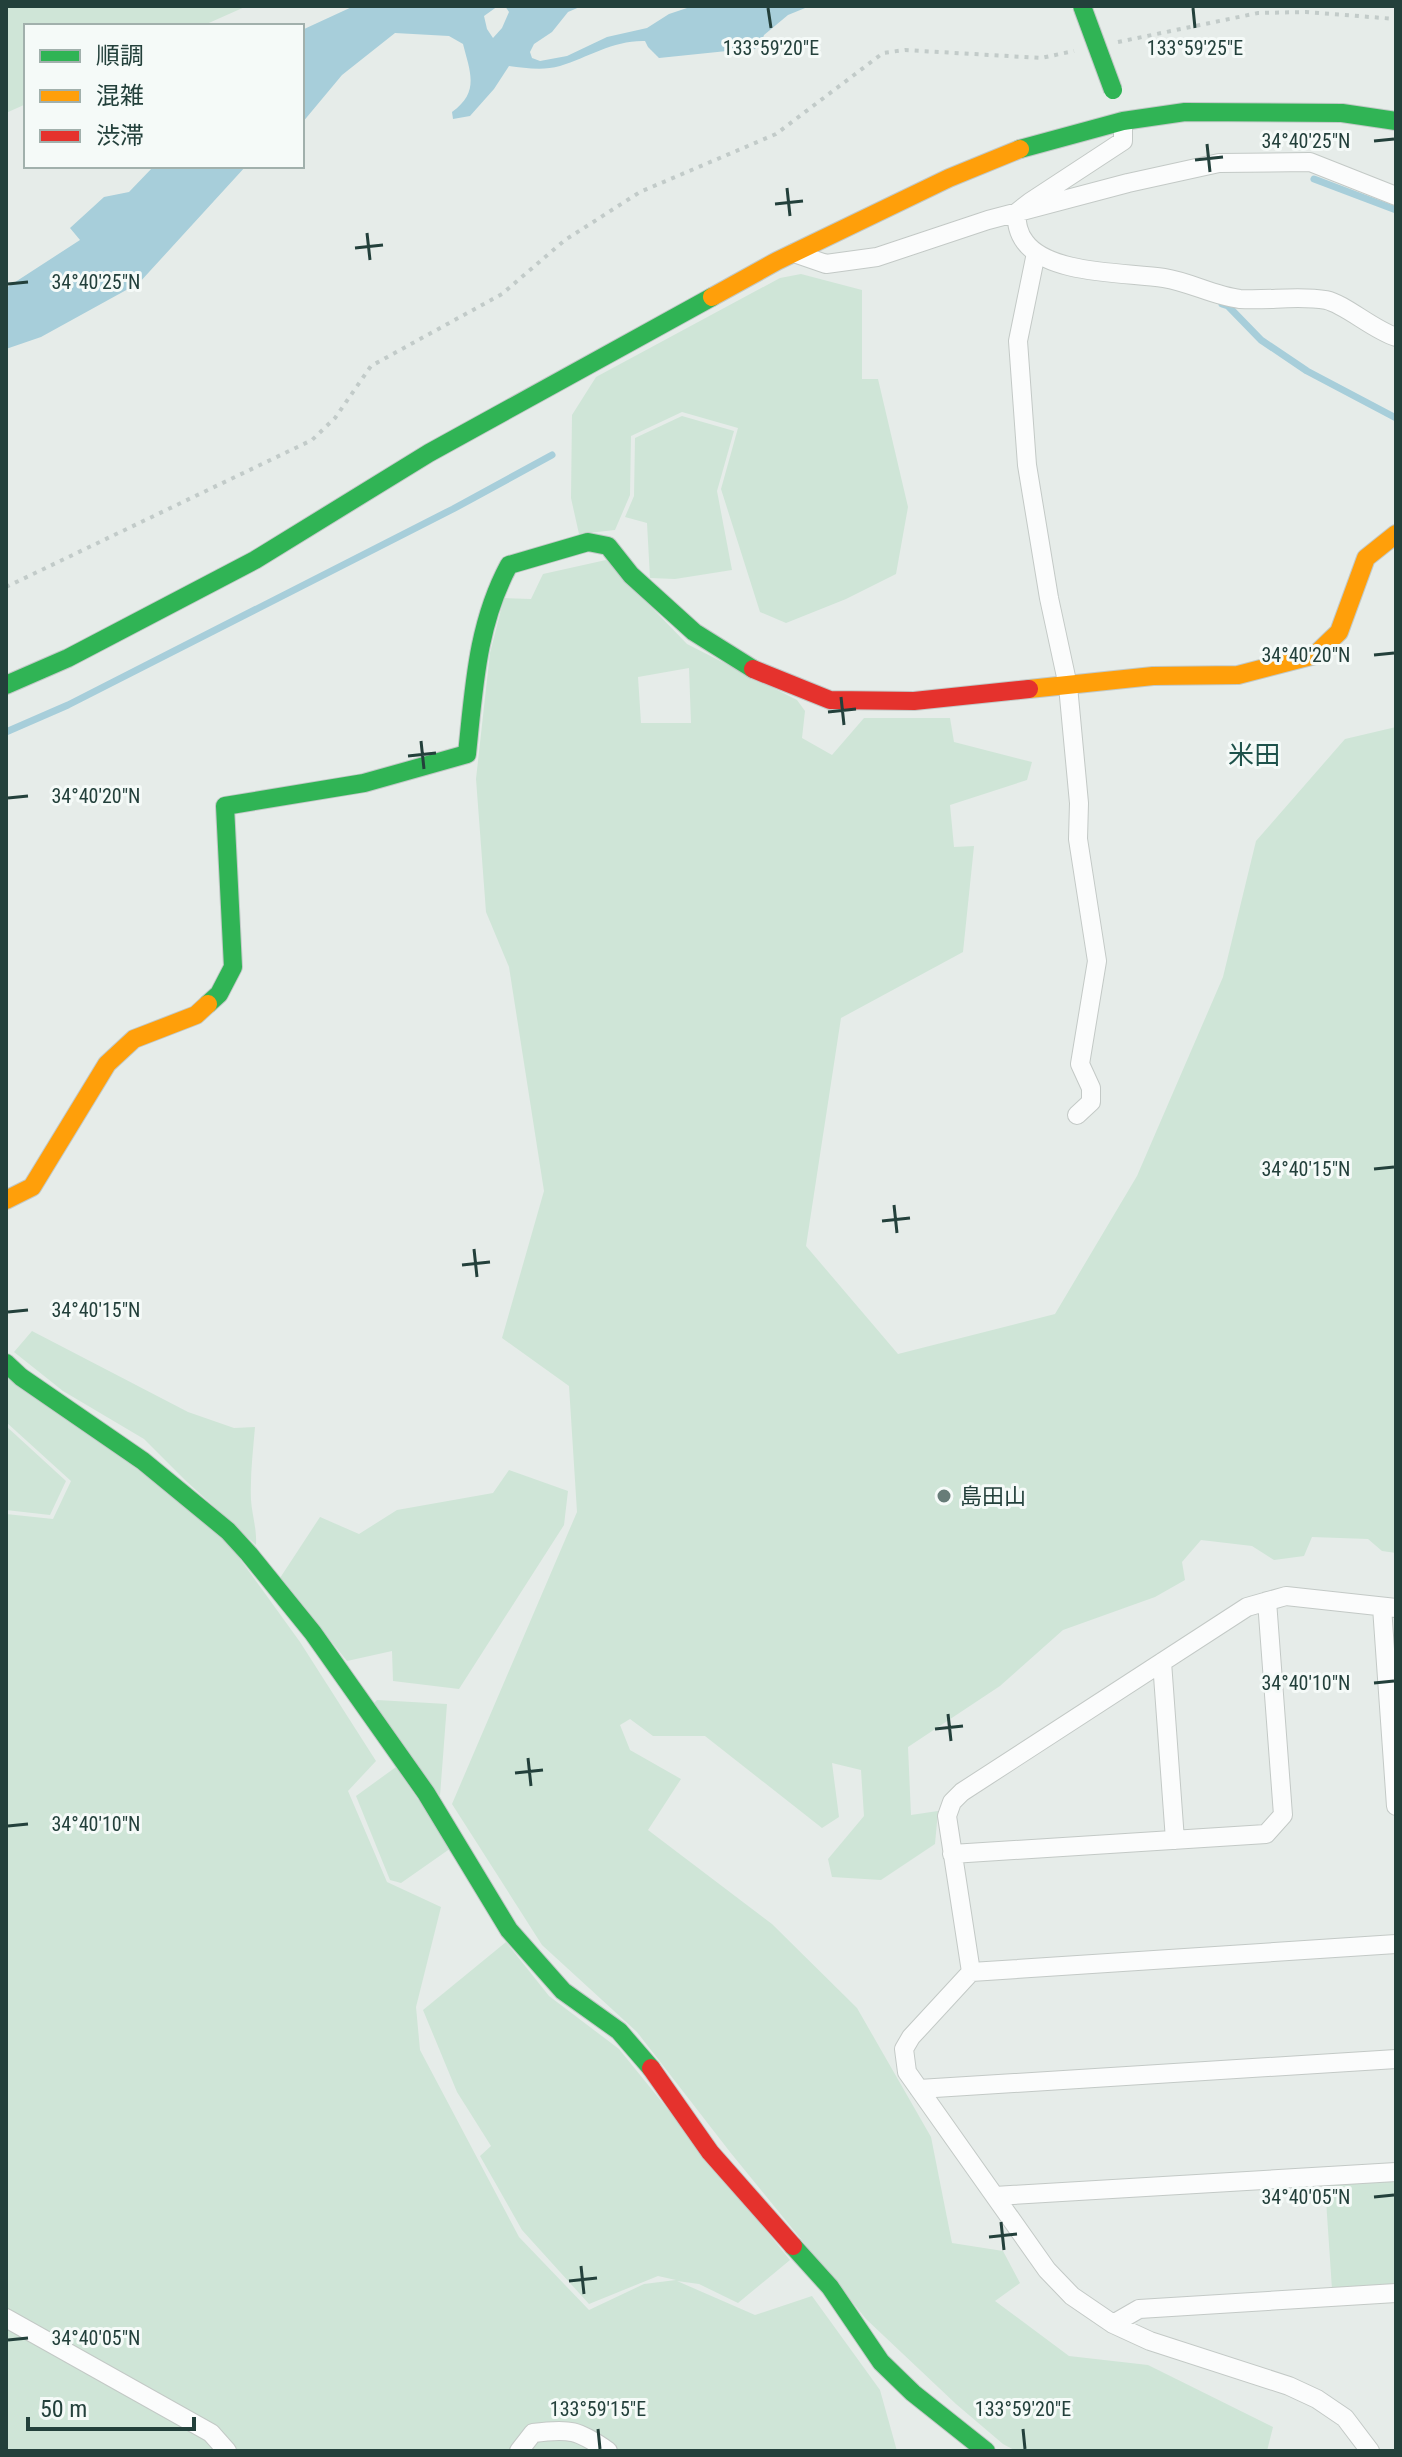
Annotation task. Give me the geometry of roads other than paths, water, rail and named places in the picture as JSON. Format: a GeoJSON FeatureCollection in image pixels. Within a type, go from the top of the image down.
{"type":"FeatureCollection","features":[{"type":"Feature","properties":{"kind":"street"},"geometry":{"type":"LineString","coordinates":[[1016,213],[1123,141],[1123,121],[1082,6]]}},
{"type":"Feature","properties":{"kind":"street"},"geometry":{"type":"LineString","coordinates":[[6,685],[68,658],[255,560],[429,453],[794,253],[949,178],[1017,150],[1123,121],[1185,112],[1342,113],[1396,121]]}},
{"type":"Feature","properties":{"kind":"street"},"geometry":{"type":"LineString","coordinates":[[794,253],[826,264],[877,257],[988,220],[1219,163],[1310,162],[1396,196]]}},
{"type":"Feature","properties":{"kind":"street"},"geometry":{"type":"LineString","coordinates":[[1016,213],[1018,231],[1025,243],[1054,262],[1077,268],[1164,278],[1242,299],[1328,300],[1396,337]]}},
{"type":"Feature","properties":{"kind":"street"},"geometry":{"type":"LineString","coordinates":[[1036,253],[1018,341],[1027,465],[1049,598],[1068,686],[1079,803],[1078,839],[1097,961],[1080,1064],[1091,1088],[1091,1102],[1077,1115]]}},
{"type":"Feature","properties":{"kind":"street"},"geometry":{"type":"LineString","coordinates":[[6,1200],[32,1187],[107,1064],[134,1039],[196,1015],[219,994],[233,967],[225,806],[364,783],[467,754],[485,622],[497,584],[509,565],[588,542],[608,546],[631,575],[694,632],[761,674],[830,700],[914,701],[1153,676],[1238,675],[1315,655],[1339,632],[1366,558],[1396,534]]}},
{"type":"Feature","properties":{"kind":"street"},"geometry":{"type":"LineString","coordinates":[[6,1363],[21,1377],[143,1461],[228,1531],[249,1554],[313,1633],[426,1793],[509,1930],[563,1991],[619,2031],[642,2055],[710,2152],[830,2287],[881,2362],[913,2393],[986,2451]]}},
{"type":"Feature","properties":{"kind":"street"},"geometry":{"type":"LineString","coordinates":[[971,1972],[947,1816],[952,1802],[962,1792],[1247,1607],[1286,1596],[1389,1607],[1396,1806]]}},
{"type":"Feature","properties":{"kind":"street"},"geometry":{"type":"LineString","coordinates":[[952,1854],[1266,1834],[1283,1815],[1267,1601]]}},
{"type":"Feature","properties":{"kind":"street"},"geometry":{"type":"LineString","coordinates":[[1162,1662],[1175,1840]]}},
{"type":"Feature","properties":{"kind":"street"},"geometry":{"type":"LineString","coordinates":[[1370,2451],[1345,2418],[1317,2399],[1289,2386],[1150,2341],[1113,2324],[1072,2296],[1047,2270],[907,2072],[904,2049],[911,2037],[971,1972],[1396,1944]]}},
{"type":"Feature","properties":{"kind":"street"},"geometry":{"type":"LineString","coordinates":[[919,2089],[1396,2059]]}},
{"type":"Feature","properties":{"kind":"street"},"geometry":{"type":"LineString","coordinates":[[995,2196],[1396,2172]]}},
{"type":"Feature","properties":{"kind":"street"},"geometry":{"type":"LineString","coordinates":[[1113,2324],[1139,2309],[1396,2293]]}},
{"type":"Feature","properties":{"kind":"street"},"geometry":{"type":"LineString","coordinates":[[6,2318],[211,2433],[227,2451]]}},
{"type":"Feature","properties":{"kind":"street"},"geometry":{"type":"LineString","coordinates":[[519,2451],[533,2433],[557,2430],[583,2433],[608,2451]]}},
{"type":"Feature","properties":{"kind":"water"},"geometry":{"type":"Polygon","coordinates":[[[354,6],[498,6],[484,16],[493,38],[502,28],[509,12],[505,6],[582,6],[568,12],[552,32],[534,44],[530,52],[532,58],[540,61],[567,56],[607,37],[647,28],[669,14],[693,6],[810,6],[788,15],[764,35],[760,46],[749,52],[727,51],[659,58],[645,41],[634,41],[554,68],[509,66],[470,116],[453,119],[452,112],[467,97],[470,89],[470,73],[463,44],[449,36],[395,33],[342,75],[304,121],[304,29],[354,6]]]}},
{"type":"Feature","properties":{"kind":"water"},"geometry":{"type":"Polygon","coordinates":[[[152,168],[244,168],[139,283],[41,337],[6,349],[6,288],[80,240],[70,228],[104,197],[129,192],[152,168]]]}},
{"type":"Feature","properties":{"kind":"waterway"},"geometry":{"type":"LineString","coordinates":[[1314,179],[1396,210]]}},
{"type":"Feature","properties":{"kind":"waterway"},"geometry":{"type":"LineString","coordinates":[[1222,304],[1228,306],[1261,340],[1307,371],[1396,418]]}},
{"type":"Feature","properties":{"kind":"waterway"},"geometry":{"type":"LineString","coordinates":[[6,732],[68,705],[453,509],[552,455]]}},
{"type":"Feature","properties":{"kind":"place","name":"島田山"},"geometry":{"type":"Point","coordinates":[944,1496]}},
{"type":"Feature","properties":{"kind":"district","name":"米田"},"geometry":{"type":"Point","coordinates":[1254,755]}}]}
